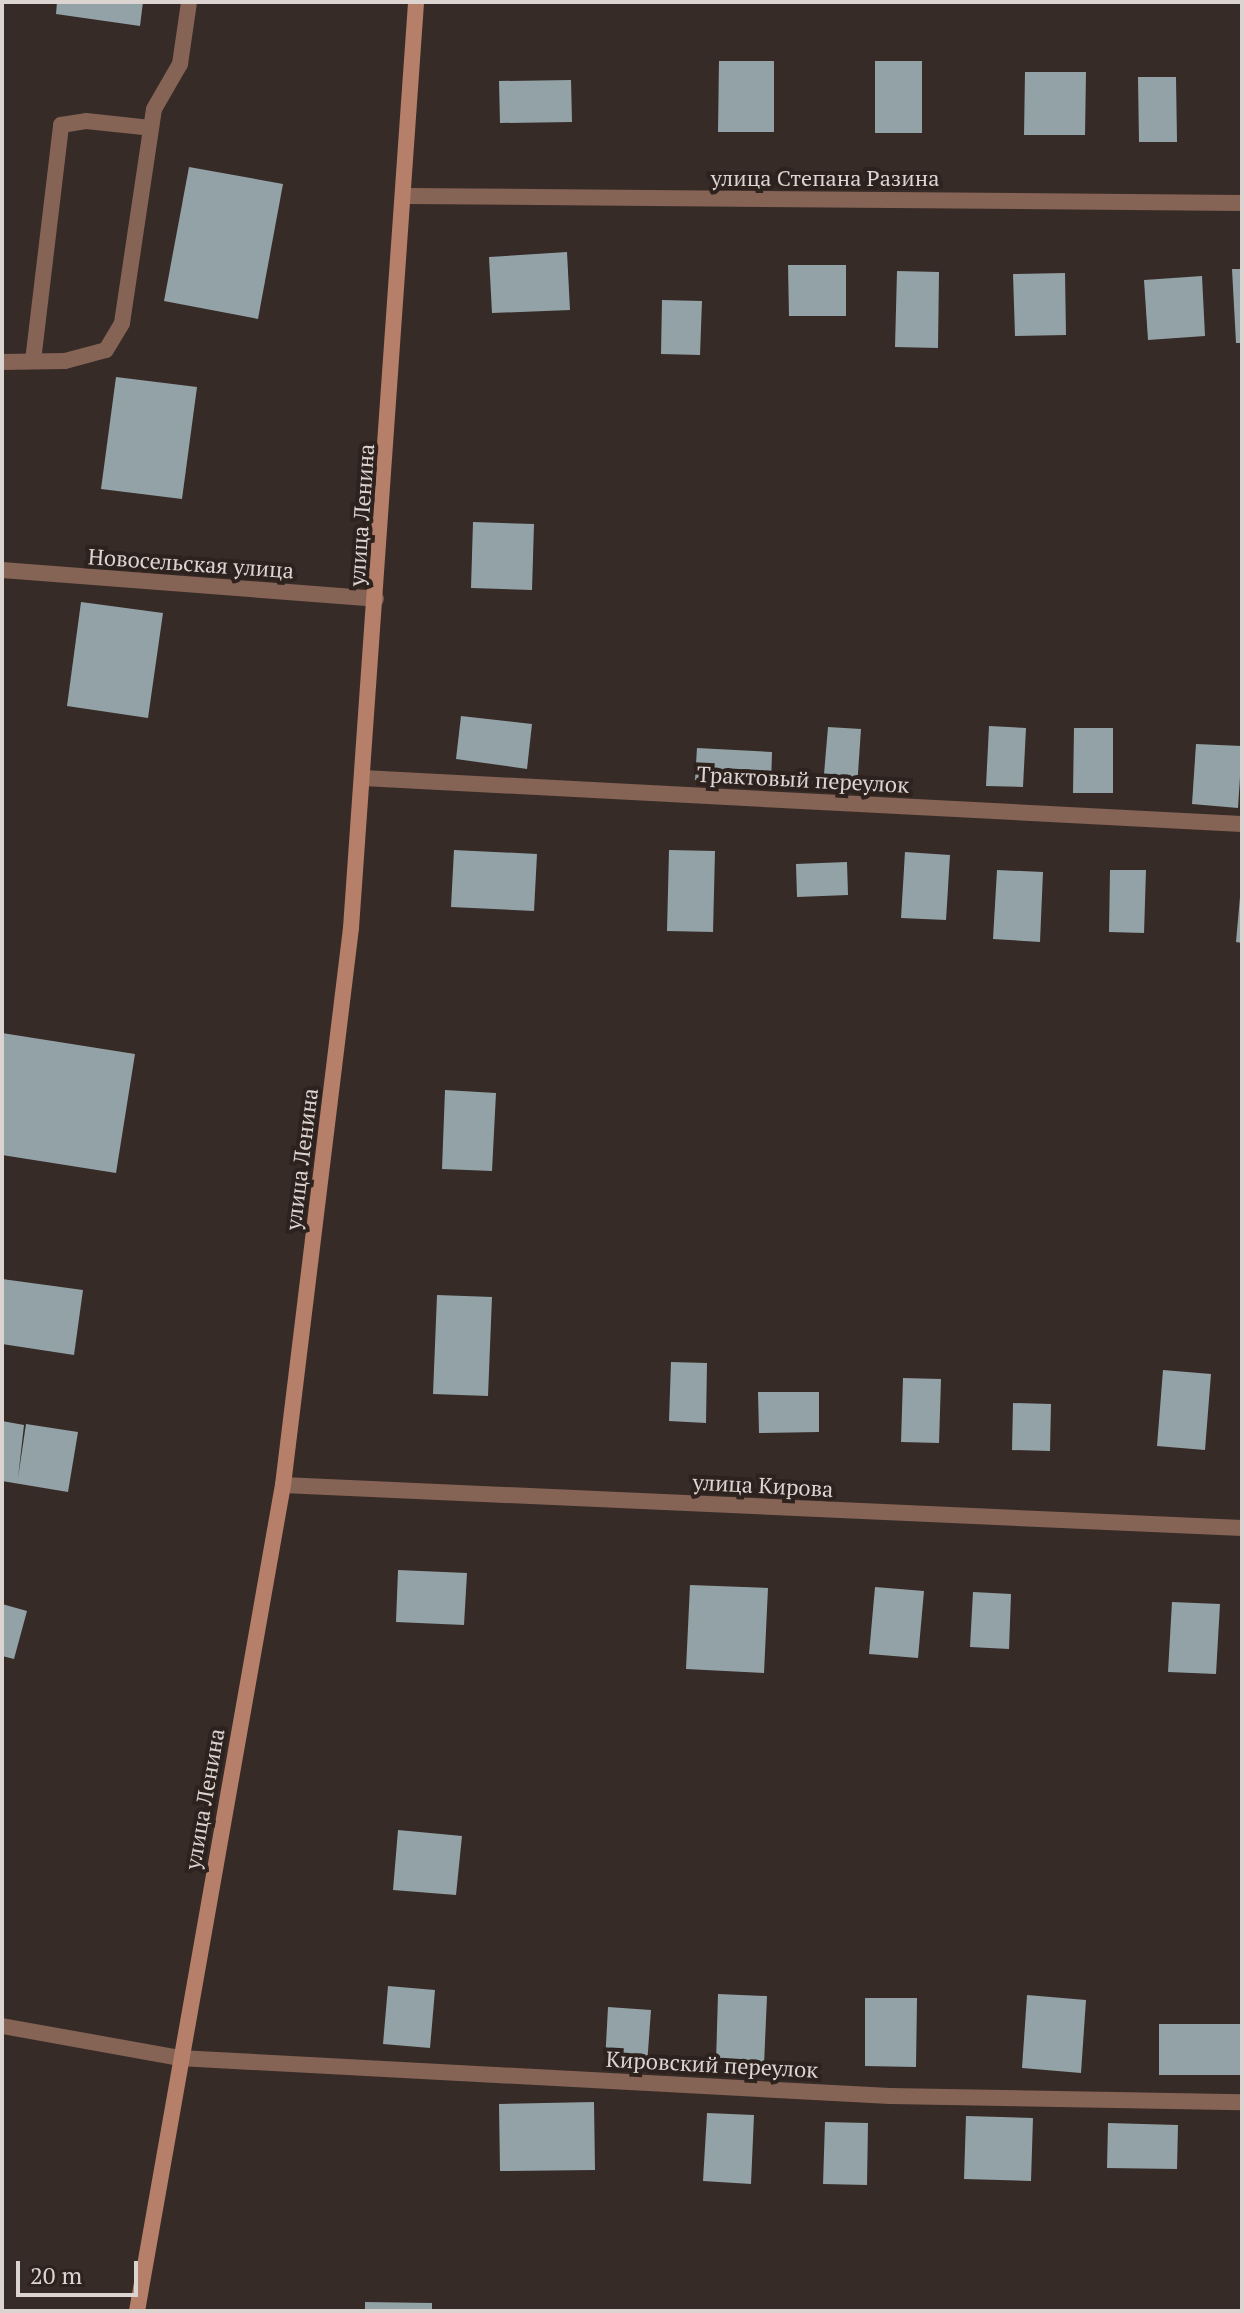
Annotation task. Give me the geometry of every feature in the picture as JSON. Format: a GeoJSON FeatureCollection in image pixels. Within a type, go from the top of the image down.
{"type":"FeatureCollection","features":[{"type":"Feature","properties":{"kind":"main road","name":"улица Ленина"},"geometry":{"type":"LineString","coordinates":[[137,2311],[179,2058],[283,1485],[351,928],[407,196],[416,2]]}},
{"type":"Feature","properties":{"kind":"street"},"geometry":{"type":"LineString","coordinates":[[2,362],[65,361],[106,350],[122,323],[154,109],[180,64],[189,2]]}},
{"type":"Feature","properties":{"kind":"street"},"geometry":{"type":"LineString","coordinates":[[33,361],[61,125],[86,121],[151,128]]}},
{"type":"Feature","properties":{"kind":"street","name":"улица Степана Разина"},"geometry":{"type":"LineString","coordinates":[[407,196],[1242,203]]}},
{"type":"Feature","properties":{"kind":"street","name":"Новосельская улица"},"geometry":{"type":"LineString","coordinates":[[2,570],[376,599]]}},
{"type":"Feature","properties":{"kind":"street","name":"Трактовый переулок"},"geometry":{"type":"LineString","coordinates":[[363,778],[1242,824]]}},
{"type":"Feature","properties":{"kind":"street","name":"улица Кирова"},"geometry":{"type":"LineString","coordinates":[[283,1485],[1242,1528]]}},
{"type":"Feature","properties":{"kind":"street","name":"Кировский переулок"},"geometry":{"type":"LineString","coordinates":[[2,2026],[179,2058],[890,2096],[1242,2102]]}},
{"type":"Feature","properties":{"kind":"building"},"geometry":{"type":"Polygon","coordinates":[[[57,2],[143,2],[140,26],[56,14],[57,2]]]}},
{"type":"Feature","properties":{"kind":"building"},"geometry":{"type":"Polygon","coordinates":[[[719,61],[774,61],[774,132],[718,132],[719,61]]]}},
{"type":"Feature","properties":{"kind":"building"},"geometry":{"type":"Polygon","coordinates":[[[875,61],[922,61],[922,133],[875,133],[875,61]]]}},
{"type":"Feature","properties":{"kind":"building"},"geometry":{"type":"Polygon","coordinates":[[[1025,72],[1086,72],[1085,135],[1024,135],[1025,72]]]}},
{"type":"Feature","properties":{"kind":"building"},"geometry":{"type":"Polygon","coordinates":[[[1138,77],[1176,77],[1177,142],[1139,142],[1138,77]]]}},
{"type":"Feature","properties":{"kind":"building"},"geometry":{"type":"Polygon","coordinates":[[[571,80],[572,122],[500,123],[499,81],[571,80]]]}},
{"type":"Feature","properties":{"kind":"building"},"geometry":{"type":"Polygon","coordinates":[[[189,167],[283,184],[258,319],[164,301],[189,167]]]}},
{"type":"Feature","properties":{"kind":"building"},"geometry":{"type":"Polygon","coordinates":[[[567,252],[570,310],[492,313],[489,257],[567,252]]]}},
{"type":"Feature","properties":{"kind":"building"},"geometry":{"type":"Polygon","coordinates":[[[788,265],[846,265],[846,316],[789,316],[788,265]]]}},
{"type":"Feature","properties":{"kind":"building"},"geometry":{"type":"Polygon","coordinates":[[[1232,269],[1242,269],[1242,343],[1236,343],[1232,269]]]}},
{"type":"Feature","properties":{"kind":"building"},"geometry":{"type":"Polygon","coordinates":[[[897,271],[939,272],[938,348],[895,347],[897,271]]]}},
{"type":"Feature","properties":{"kind":"building"},"geometry":{"type":"Polygon","coordinates":[[[1065,273],[1066,335],[1015,336],[1013,274],[1065,273]]]}},
{"type":"Feature","properties":{"kind":"building"},"geometry":{"type":"Polygon","coordinates":[[[1202,276],[1205,336],[1148,340],[1144,280],[1202,276]]]}},
{"type":"Feature","properties":{"kind":"building"},"geometry":{"type":"Polygon","coordinates":[[[662,300],[702,301],[700,355],[661,354],[662,300]]]}},
{"type":"Feature","properties":{"kind":"building"},"geometry":{"type":"Polygon","coordinates":[[[116,377],[197,387],[182,499],[101,489],[116,377]]]}},
{"type":"Feature","properties":{"kind":"building"},"geometry":{"type":"Polygon","coordinates":[[[473,522],[534,524],[532,590],[471,588],[473,522]]]}},
{"type":"Feature","properties":{"kind":"building"},"geometry":{"type":"Polygon","coordinates":[[[81,602],[163,613],[148,718],[67,706],[81,602]]]}},
{"type":"Feature","properties":{"kind":"building"},"geometry":{"type":"Polygon","coordinates":[[[461,716],[532,724],[527,769],[456,759],[461,716]]]}},
{"type":"Feature","properties":{"kind":"building"},"geometry":{"type":"Polygon","coordinates":[[[989,726],[1026,728],[1023,787],[986,786],[989,726]]]}},
{"type":"Feature","properties":{"kind":"building"},"geometry":{"type":"Polygon","coordinates":[[[828,727],[861,729],[857,788],[823,786],[828,727]]]}},
{"type":"Feature","properties":{"kind":"building"},"geometry":{"type":"Polygon","coordinates":[[[1074,728],[1113,728],[1113,793],[1073,793],[1074,728]]]}},
{"type":"Feature","properties":{"kind":"building"},"geometry":{"type":"Polygon","coordinates":[[[1196,744],[1242,746],[1238,808],[1192,804],[1196,744]]]}},
{"type":"Feature","properties":{"kind":"building"},"geometry":{"type":"Polygon","coordinates":[[[697,748],[772,752],[771,784],[695,780],[697,748]]]}},
{"type":"Feature","properties":{"kind":"building"},"geometry":{"type":"Polygon","coordinates":[[[454,850],[537,854],[534,911],[451,907],[454,850]]]}},
{"type":"Feature","properties":{"kind":"building"},"geometry":{"type":"Polygon","coordinates":[[[669,850],[715,851],[713,932],[667,931],[669,850]]]}},
{"type":"Feature","properties":{"kind":"building"},"geometry":{"type":"Polygon","coordinates":[[[905,852],[950,855],[946,920],[901,918],[905,852]]]}},
{"type":"Feature","properties":{"kind":"building"},"geometry":{"type":"Polygon","coordinates":[[[847,862],[848,895],[797,897],[796,864],[847,862]]]}},
{"type":"Feature","properties":{"kind":"building"},"geometry":{"type":"Polygon","coordinates":[[[997,870],[1043,872],[1040,942],[993,939],[997,870]]]}},
{"type":"Feature","properties":{"kind":"building"},"geometry":{"type":"Polygon","coordinates":[[[1110,870],[1146,870],[1144,933],[1109,932],[1110,870]]]}},
{"type":"Feature","properties":{"kind":"building"},"geometry":{"type":"Polygon","coordinates":[[[1242,897],[1242,943],[1236,942],[1242,897]]]}},
{"type":"Feature","properties":{"kind":"building"},"geometry":{"type":"Polygon","coordinates":[[[2,1033],[135,1054],[116,1173],[2,1155],[2,1033]]]}},
{"type":"Feature","properties":{"kind":"building"},"geometry":{"type":"Polygon","coordinates":[[[445,1090],[496,1093],[492,1171],[442,1169],[445,1090]]]}},
{"type":"Feature","properties":{"kind":"building"},"geometry":{"type":"Polygon","coordinates":[[[2,1279],[83,1290],[74,1355],[2,1344],[2,1279]]]}},
{"type":"Feature","properties":{"kind":"building"},"geometry":{"type":"Polygon","coordinates":[[[437,1295],[492,1297],[488,1396],[433,1394],[437,1295]]]}},
{"type":"Feature","properties":{"kind":"building"},"geometry":{"type":"Polygon","coordinates":[[[671,1362],[707,1363],[706,1423],[669,1421],[671,1362]]]}},
{"type":"Feature","properties":{"kind":"building"},"geometry":{"type":"Polygon","coordinates":[[[1163,1370],[1211,1374],[1205,1450],[1157,1446],[1163,1370]]]}},
{"type":"Feature","properties":{"kind":"building"},"geometry":{"type":"Polygon","coordinates":[[[903,1378],[941,1379],[939,1443],[901,1442],[903,1378]]]}},
{"type":"Feature","properties":{"kind":"building"},"geometry":{"type":"Polygon","coordinates":[[[758,1392],[819,1392],[819,1432],[759,1433],[758,1392]]]}},
{"type":"Feature","properties":{"kind":"building"},"geometry":{"type":"Polygon","coordinates":[[[1013,1403],[1051,1404],[1050,1451],[1012,1450],[1013,1403]]]}},
{"type":"Feature","properties":{"kind":"building"},"geometry":{"type":"Polygon","coordinates":[[[2,1421],[24,1425],[18,1478],[26,1424],[78,1432],[68,1492],[2,1481],[2,1421]]]}},
{"type":"Feature","properties":{"kind":"building"},"geometry":{"type":"Polygon","coordinates":[[[398,1570],[467,1573],[464,1625],[396,1622],[398,1570]]]}},
{"type":"Feature","properties":{"kind":"building"},"geometry":{"type":"Polygon","coordinates":[[[690,1585],[768,1588],[764,1673],[686,1669],[690,1585]]]}},
{"type":"Feature","properties":{"kind":"building"},"geometry":{"type":"Polygon","coordinates":[[[875,1587],[924,1591],[918,1658],[869,1654],[875,1587]]]}},
{"type":"Feature","properties":{"kind":"building"},"geometry":{"type":"Polygon","coordinates":[[[973,1592],[1011,1594],[1009,1649],[970,1647],[973,1592]]]}},
{"type":"Feature","properties":{"kind":"building"},"geometry":{"type":"Polygon","coordinates":[[[1172,1602],[1220,1604],[1216,1674],[1168,1672],[1172,1602]]]}},
{"type":"Feature","properties":{"kind":"building"},"geometry":{"type":"Polygon","coordinates":[[[2,1604],[27,1611],[14,1659],[2,1656],[2,1604]]]}},
{"type":"Feature","properties":{"kind":"building"},"geometry":{"type":"Polygon","coordinates":[[[398,1830],[462,1836],[456,1895],[393,1890],[398,1830]]]}},
{"type":"Feature","properties":{"kind":"building"},"geometry":{"type":"Polygon","coordinates":[[[388,1986],[435,1990],[430,2048],[383,2044],[388,1986]]]}},
{"type":"Feature","properties":{"kind":"building"},"geometry":{"type":"Polygon","coordinates":[[[718,1994],[767,1996],[764,2065],[716,2063],[718,1994]]]}},
{"type":"Feature","properties":{"kind":"building"},"geometry":{"type":"Polygon","coordinates":[[[1027,1995],[1086,2000],[1081,2073],[1022,2068],[1027,1995]]]}},
{"type":"Feature","properties":{"kind":"building"},"geometry":{"type":"Polygon","coordinates":[[[865,1998],[917,1998],[916,2067],[865,2066],[865,1998]]]}},
{"type":"Feature","properties":{"kind":"building"},"geometry":{"type":"Polygon","coordinates":[[[608,2007],[651,2010],[647,2065],[605,2063],[608,2007]]]}},
{"type":"Feature","properties":{"kind":"building"},"geometry":{"type":"Polygon","coordinates":[[[1159,2024],[1242,2024],[1242,2075],[1159,2075],[1159,2024]]]}},
{"type":"Feature","properties":{"kind":"building"},"geometry":{"type":"Polygon","coordinates":[[[594,2102],[595,2170],[500,2171],[499,2104],[594,2102]]]}},
{"type":"Feature","properties":{"kind":"building"},"geometry":{"type":"Polygon","coordinates":[[[707,2113],[754,2115],[751,2184],[703,2181],[707,2113]]]}},
{"type":"Feature","properties":{"kind":"building"},"geometry":{"type":"Polygon","coordinates":[[[966,2116],[1033,2118],[1031,2181],[964,2179],[966,2116]]]}},
{"type":"Feature","properties":{"kind":"building"},"geometry":{"type":"Polygon","coordinates":[[[825,2122],[868,2123],[867,2185],[823,2184],[825,2122]]]}},
{"type":"Feature","properties":{"kind":"building"},"geometry":{"type":"Polygon","coordinates":[[[1108,2123],[1178,2125],[1177,2169],[1107,2168],[1108,2123]]]}},
{"type":"Feature","properties":{"kind":"building"},"geometry":{"type":"Polygon","coordinates":[[[365,2302],[432,2303],[432,2311],[365,2311],[365,2302]]]}}]}
